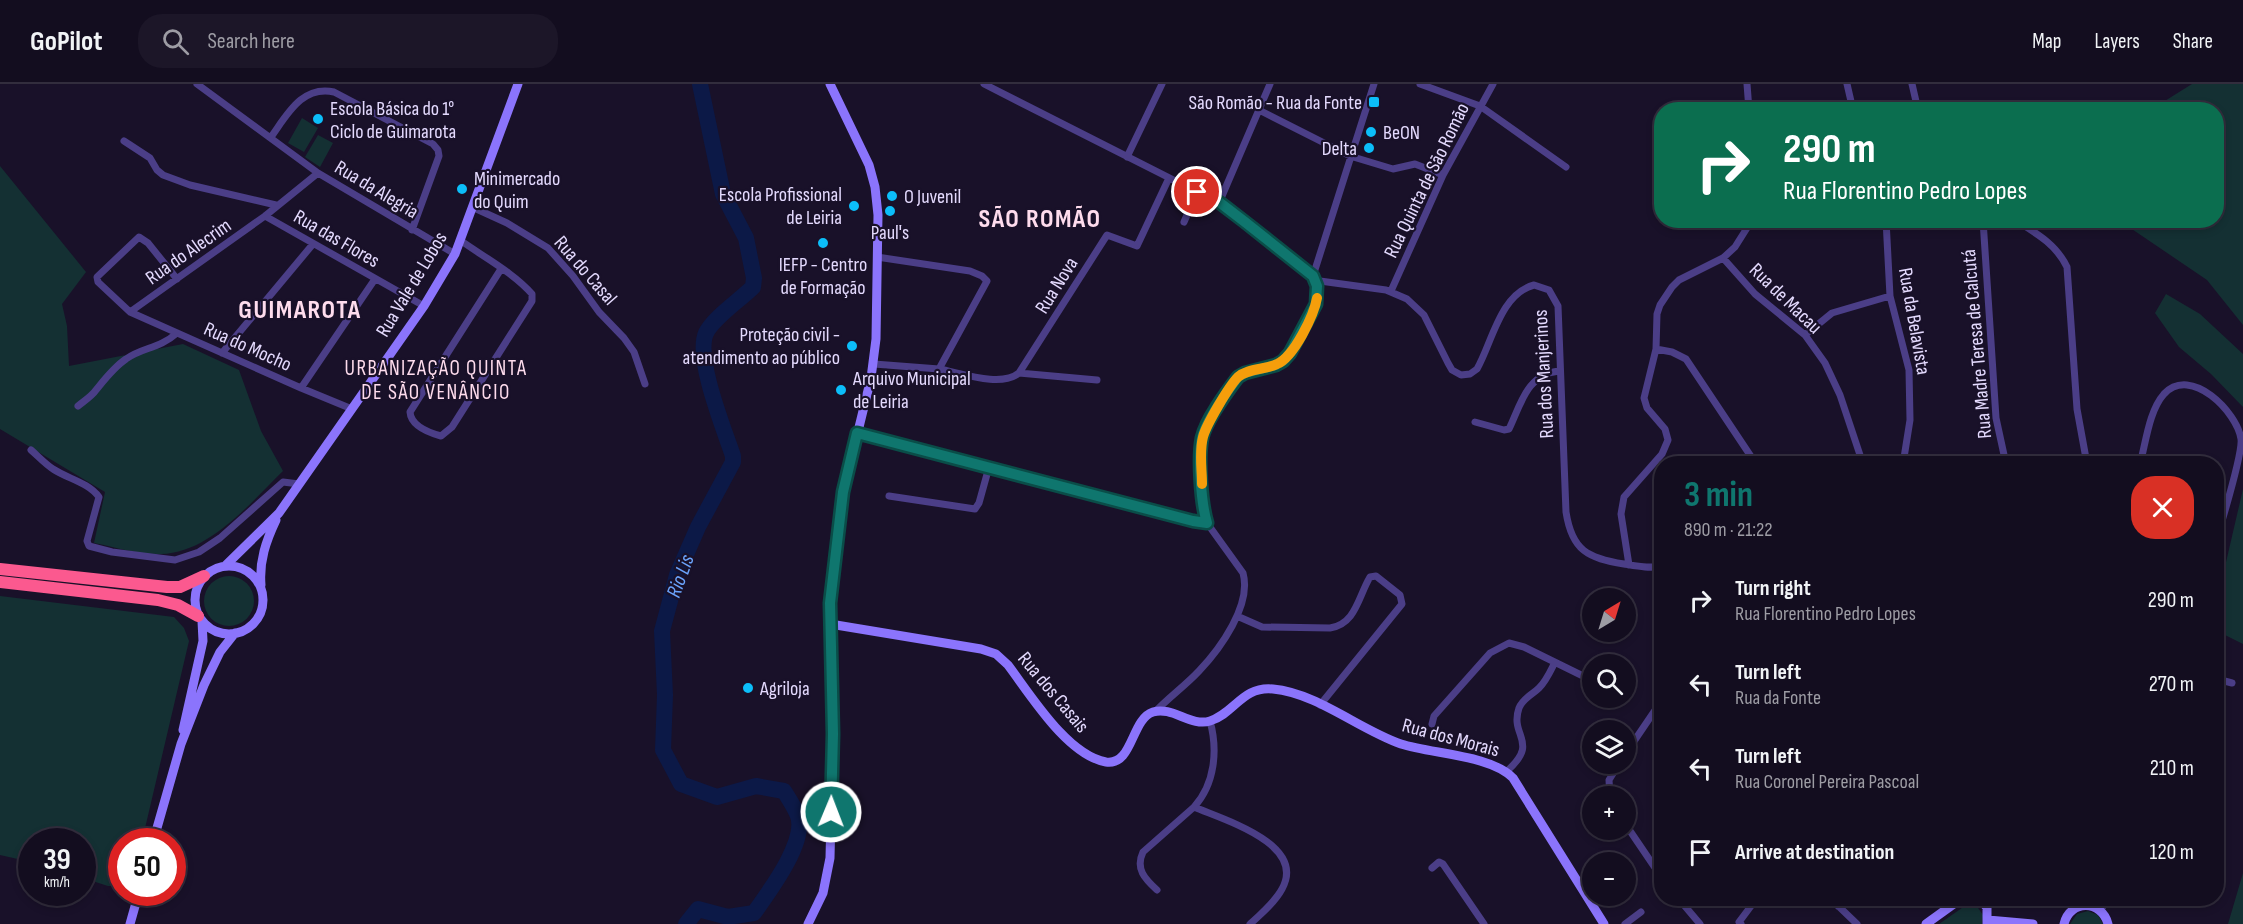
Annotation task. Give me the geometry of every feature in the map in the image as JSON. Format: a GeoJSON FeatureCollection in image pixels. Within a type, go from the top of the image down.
{"type":"FeatureCollection","features":[{"type":"Feature","properties":{"kind":"highway"},"geometry":{"type":"LineString","coordinates":[[0,569],[167,587],[180,587],[204,576]]}},
{"type":"Feature","properties":{"kind":"highway"},"geometry":{"type":"LineString","coordinates":[[0,582],[158,600],[178,605],[200,618]]}},
{"type":"Feature","properties":{"kind":"main road","name":"Rua Vale de Lobos"},"geometry":{"type":"LineString","coordinates":[[279,513],[424,306],[455,254],[518,84]]}},
{"type":"Feature","properties":{"kind":"main road"},"geometry":{"type":"LineString","coordinates":[[808,924],[823,892],[830,858],[833,734],[830,624],[838,525],[843,492],[873,364],[876,339],[878,215],[874,179],[830,84]]}},
{"type":"Feature","properties":{"kind":"main road"},"geometry":{"type":"LineString","coordinates":[[225,566],[279,513]]}},
{"type":"Feature","properties":{"kind":"main road"},"geometry":{"type":"LineString","coordinates":[[200,618],[217,632],[235,633],[254,623],[260,614],[263,602],[260,571],[264,549],[279,513]]}},
{"type":"Feature","properties":{"kind":"main road"},"geometry":{"type":"LineString","coordinates":[[157,828],[181,744],[203,641],[200,618],[195,608],[195,590],[204,576],[214,569],[225,566],[244,569],[252,574],[261,590]]}},
{"type":"Feature","properties":{"kind":"main road","name":"Rua dos Casais"},"geometry":{"type":"LineString","coordinates":[[830,624],[981,649],[996,654],[1008,664],[1069,741],[1089,755],[1103,761],[1113,762],[1120,759],[1142,722],[1155,712]]}},
{"type":"Feature","properties":{"kind":"main road"},"geometry":{"type":"LineString","coordinates":[[181,744],[213,665],[235,633]]}},
{"type":"Feature","properties":{"kind":"main road","name":"Rua dos Morais"},"geometry":{"type":"LineString","coordinates":[[1210,721],[1247,694],[1261,689],[1277,689],[1320,705],[1398,743],[1476,761],[1506,772],[1517,784],[1604,924]]}},
{"type":"Feature","properties":{"kind":"main road"},"geometry":{"type":"LineString","coordinates":[[1155,712],[1164,712],[1203,722],[1210,721]]}},
{"type":"Feature","properties":{"kind":"main road"},"geometry":{"type":"LineString","coordinates":[[130,924],[135,906]]}},
{"type":"Feature","properties":{"kind":"main road"},"geometry":{"type":"LineString","coordinates":[[1926,924],[1951,906]]}},
{"type":"Feature","properties":{"kind":"main road"},"geometry":{"type":"LineString","coordinates":[[1986,906],[1991,922],[2032,924]]}},
{"type":"Feature","properties":{"kind":"main road"},"geometry":{"type":"LineString","coordinates":[[2064,924],[2075,906]]}},
{"type":"Feature","properties":{"kind":"main road"},"geometry":{"type":"LineString","coordinates":[[2090,906],[2100,910],[2105,915],[2108,924]]}},
{"type":"Feature","properties":{"kind":"street","name":"Rua da Alegria"},"geometry":{"type":"LineString","coordinates":[[197,84],[318,173],[455,254]]}},
{"type":"Feature","properties":{"kind":"street"},"geometry":{"type":"LineString","coordinates":[[984,84],[1219,202],[1325,283],[1391,291]]}},
{"type":"Feature","properties":{"kind":"street"},"geometry":{"type":"LineString","coordinates":[[1127,157],[1162,84]]}},
{"type":"Feature","properties":{"kind":"street"},"geometry":{"type":"LineString","coordinates":[[1219,202],[1270,84]]}},
{"type":"Feature","properties":{"kind":"street"},"geometry":{"type":"LineString","coordinates":[[1155,712],[1205,664],[1237,616],[1245,588],[1243,573],[1207,523],[1202,508],[1202,446],[1205,430],[1238,377],[1283,361],[1290,353],[1316,304],[1318,291],[1313,276],[1374,84]]}},
{"type":"Feature","properties":{"kind":"street"},"geometry":{"type":"LineString","coordinates":[[1420,84],[1480,106],[1566,167]]}},
{"type":"Feature","properties":{"kind":"street","name":"Rua Quinta de São Romão"},"geometry":{"type":"LineString","coordinates":[[1391,291],[1443,175],[1493,84]]}},
{"type":"Feature","properties":{"kind":"street"},"geometry":{"type":"LineString","coordinates":[[1747,84],[1748,102]]}},
{"type":"Feature","properties":{"kind":"street"},"geometry":{"type":"LineString","coordinates":[[1847,84],[1851,102]]}},
{"type":"Feature","properties":{"kind":"street"},"geometry":{"type":"LineString","coordinates":[[1912,84],[1916,102]]}},
{"type":"Feature","properties":{"kind":"street"},"geometry":{"type":"LineString","coordinates":[[271,137],[303,97],[309,93],[325,90],[334,92],[436,147],[439,156],[412,230]]}},
{"type":"Feature","properties":{"kind":"street"},"geometry":{"type":"LineString","coordinates":[[1259,110],[1350,156],[1393,170],[1416,164],[1443,175]]}},
{"type":"Feature","properties":{"kind":"street"},"geometry":{"type":"LineString","coordinates":[[124,141],[153,161],[163,176],[190,186],[276,205]]}},
{"type":"Feature","properties":{"kind":"street","name":"Rua do Alecrim"},"geometry":{"type":"LineString","coordinates":[[130,312],[265,216],[318,173]]}},
{"type":"Feature","properties":{"kind":"street","name":"Rua Nova"},"geometry":{"type":"LineString","coordinates":[[1019,373],[1107,235],[1137,246],[1169,178]]}},
{"type":"Feature","properties":{"kind":"street"},"geometry":{"type":"LineString","coordinates":[[1184,222],[1197,192]]}},
{"type":"Feature","properties":{"kind":"street","name":"Rua do Casal"},"geometry":{"type":"LineString","coordinates":[[472,207],[507,223],[548,248],[634,352],[645,384]]}},
{"type":"Feature","properties":{"kind":"street","name":"Rua das Flores"},"geometry":{"type":"LineString","coordinates":[[265,216],[424,306]]}},
{"type":"Feature","properties":{"kind":"street"},"geometry":{"type":"LineString","coordinates":[[1660,456],[1668,440],[1665,429],[1647,408],[1644,398],[1656,349],[1657,314],[1672,287],[1688,274],[1723,258],[1735,247],[1747,228]]}},
{"type":"Feature","properties":{"kind":"street","name":"Rua da Belavista"},"geometry":{"type":"LineString","coordinates":[[1886,228],[1890,296],[1909,370],[1910,420],[1905,456]]}},
{"type":"Feature","properties":{"kind":"street","name":"Rua Madre Teresa de Calcutá"},"geometry":{"type":"LineString","coordinates":[[1983,228],[1995,418],[2004,456]]}},
{"type":"Feature","properties":{"kind":"street"},"geometry":{"type":"LineString","coordinates":[[2027,228],[2046,240],[2061,256],[2067,267],[2077,409],[2086,456]]}},
{"type":"Feature","properties":{"kind":"street"},"geometry":{"type":"LineString","coordinates":[[130,312],[98,282],[97,277],[135,239],[143,238],[177,279]]}},
{"type":"Feature","properties":{"kind":"street"},"geometry":{"type":"LineString","coordinates":[[460,240],[501,269],[526,287],[532,294],[532,301],[452,427],[441,436],[434,434],[414,423],[410,412],[501,269]]}},
{"type":"Feature","properties":{"kind":"street"},"geometry":{"type":"LineString","coordinates":[[222,353],[313,243]]}},
{"type":"Feature","properties":{"kind":"street"},"geometry":{"type":"LineString","coordinates":[[877,257],[970,271],[986,279],[986,284],[939,369]]}},
{"type":"Feature","properties":{"kind":"street","name":"Rua de Macau"},"geometry":{"type":"LineString","coordinates":[[1723,258],[1755,294],[1805,335],[1833,377],[1860,456]]}},
{"type":"Feature","properties":{"kind":"street"},"geometry":{"type":"LineString","coordinates":[[301,388],[375,279]]}},
{"type":"Feature","properties":{"kind":"street","name":"Rua dos Manjerinos"},"geometry":{"type":"LineString","coordinates":[[1391,291],[1407,299],[1419,309],[1452,370],[1461,375],[1470,374],[1477,369],[1503,312],[1515,296],[1529,286],[1544,287],[1553,294],[1558,306],[1566,512],[1570,533],[1587,554],[1602,560],[1654,568]]}},
{"type":"Feature","properties":{"kind":"street"},"geometry":{"type":"LineString","coordinates":[[1805,335],[1832,314],[1890,296]]}},
{"type":"Feature","properties":{"kind":"street","name":"Rua do Mocho"},"geometry":{"type":"LineString","coordinates":[[130,312],[352,409]]}},
{"type":"Feature","properties":{"kind":"street"},"geometry":{"type":"LineString","coordinates":[[78,406],[96,391],[103,379],[123,360],[161,346],[177,333]]}},
{"type":"Feature","properties":{"kind":"street"},"geometry":{"type":"LineString","coordinates":[[1656,349],[1672,352],[1686,359],[1751,456]]}},
{"type":"Feature","properties":{"kind":"street"},"geometry":{"type":"LineString","coordinates":[[873,364],[939,369],[999,380],[1009,380],[1019,373],[1097,380]]}},
{"type":"Feature","properties":{"kind":"street"},"geometry":{"type":"LineString","coordinates":[[1475,422],[1504,430],[1509,429],[1529,387],[1545,374],[1559,371]]}},
{"type":"Feature","properties":{"kind":"street"},"geometry":{"type":"LineString","coordinates":[[2142,456],[2159,400],[2168,390],[2180,385],[2198,387],[2211,395],[2231,415],[2241,441],[2224,510]]}},
{"type":"Feature","properties":{"kind":"street"},"geometry":{"type":"LineString","coordinates":[[857,433],[1207,523]]}},
{"type":"Feature","properties":{"kind":"street"},"geometry":{"type":"LineString","coordinates":[[31,450],[52,469],[93,490],[99,497],[87,541],[89,546],[152,558],[176,560],[199,552],[220,538],[284,482],[299,484]]}},
{"type":"Feature","properties":{"kind":"street"},"geometry":{"type":"LineString","coordinates":[[1629,565],[1621,514],[1624,497],[1654,463]]}},
{"type":"Feature","properties":{"kind":"street"},"geometry":{"type":"LineString","coordinates":[[889,496],[975,509],[989,467]]}},
{"type":"Feature","properties":{"kind":"street"},"geometry":{"type":"LineString","coordinates":[[1237,616],[1262,627],[1339,627],[1350,619],[1370,577],[1376,576],[1401,595],[1403,602],[1400,608],[1320,705]]}},
{"type":"Feature","properties":{"kind":"street"},"geometry":{"type":"LineString","coordinates":[[1432,723],[1434,716],[1490,653],[1503,645],[1513,644],[1524,647],[1554,664],[1581,675]]}},
{"type":"Feature","properties":{"kind":"street"},"geometry":{"type":"LineString","coordinates":[[1506,772],[1519,760],[1524,749],[1524,742],[1517,725],[1519,708],[1524,699],[1545,681],[1554,664]]}},
{"type":"Feature","properties":{"kind":"street"},"geometry":{"type":"LineString","coordinates":[[2224,681],[2232,683]]}},
{"type":"Feature","properties":{"kind":"street"},"geometry":{"type":"LineString","coordinates":[[1636,738],[1654,712]]}},
{"type":"Feature","properties":{"kind":"street"},"geometry":{"type":"LineString","coordinates":[[1158,890],[1141,873],[1139,860],[1143,852],[1194,807],[1204,795],[1214,758],[1215,742],[1210,721]]}},
{"type":"Feature","properties":{"kind":"street"},"geometry":{"type":"LineString","coordinates":[[1194,807],[1263,838],[1278,850],[1283,858],[1287,874],[1281,891],[1250,924]]}},
{"type":"Feature","properties":{"kind":"street"},"geometry":{"type":"LineString","coordinates":[[1636,840],[1654,866]]}},
{"type":"Feature","properties":{"kind":"street"},"geometry":{"type":"LineString","coordinates":[[1432,868],[1439,862],[1443,864],[1484,924]]}},
{"type":"Feature","properties":{"kind":"street"},"geometry":{"type":"LineString","coordinates":[[1685,906],[1700,924]]}},
{"type":"Feature","properties":{"kind":"street"},"geometry":{"type":"LineString","coordinates":[[1739,923],[1751,906]]}},
{"type":"Feature","properties":{"kind":"street"},"geometry":{"type":"LineString","coordinates":[[1838,906],[1857,924]]}},
{"type":"Feature","properties":{"kind":"street"},"geometry":{"type":"LineString","coordinates":[[2100,910],[2103,906]]}},
{"type":"Feature","properties":{"kind":"street"},"geometry":{"type":"LineString","coordinates":[[1625,924],[1641,912]]}},
{"type":"Feature","properties":{"kind":"green space"},"geometry":{"type":"Polygon","coordinates":[[[2192,84],[2243,84],[2243,325],[2207,280],[2130,228],[2224,228],[2224,102],[2163,102],[2192,84]]]}},
{"type":"Feature","properties":{"kind":"green space"},"geometry":{"type":"Polygon","coordinates":[[[302,118],[318,128],[304,152],[288,143],[302,118]]]}},
{"type":"Feature","properties":{"kind":"green space"},"geometry":{"type":"Polygon","coordinates":[[[318,135],[333,143],[320,167],[305,157],[318,135]]]}},
{"type":"Feature","properties":{"kind":"green space"},"geometry":{"type":"Polygon","coordinates":[[[0,166],[86,272],[62,304],[67,326],[69,366],[183,344],[239,370],[261,431],[283,471],[228,524],[196,545],[179,551],[153,554],[94,543],[105,492],[0,429],[0,166]]]}},
{"type":"Feature","properties":{"kind":"green space"},"geometry":{"type":"Polygon","coordinates":[[[2166,294],[2200,314],[2243,354],[2243,407],[2211,374],[2179,347],[2155,313],[2166,294]]]}},
{"type":"Feature","properties":{"kind":"green space"},"geometry":{"type":"Polygon","coordinates":[[[2243,489],[2243,644],[2224,634],[2224,571],[2243,489]]]}},
{"type":"Feature","properties":{"kind":"green space"},"geometry":{"type":"Polygon","coordinates":[[[229,576],[238,578],[249,587],[254,601],[252,610],[243,621],[229,626],[220,624],[209,615],[204,601],[206,592],[215,581],[229,576]]]}},
{"type":"Feature","properties":{"kind":"green space"},"geometry":{"type":"Polygon","coordinates":[[[0,596],[174,617],[184,628],[189,641],[145,828],[108,828],[108,886],[96,882],[96,828],[18,828],[18,859],[0,855],[0,596]]]}},
{"type":"Feature","properties":{"kind":"green space"},"geometry":{"type":"Polygon","coordinates":[[[2243,873],[2243,924],[2228,924],[2243,873]]]}},
{"type":"Feature","properties":{"kind":"green space"},"geometry":{"type":"Polygon","coordinates":[[[1965,906],[1977,906],[1983,915],[1982,924],[1939,924],[1965,906]]]}},
{"type":"Feature","properties":{"kind":"green space"},"geometry":{"type":"Polygon","coordinates":[[[2088,911],[2098,915],[2103,924],[2070,924],[2077,914],[2088,911]]]}},
{"type":"Feature","properties":{"kind":"waterway","name":"Rio Lis"},"geometry":{"type":"LineString","coordinates":[[686,924],[698,909],[728,917],[754,913],[785,867],[797,839],[799,827],[797,813],[784,791],[756,786],[717,797],[681,784],[663,750],[665,695],[662,631],[677,575],[698,527],[733,462],[707,376],[704,359],[706,333],[721,315],[753,287],[754,278],[746,238],[723,194],[700,84]]}},
{"type":"Feature","properties":{"kind":"slow traffic"},"geometry":{"type":"LineString","coordinates":[[1202,484],[1202,439],[1219,406],[1238,377],[1283,361],[1297,343],[1317,298]]}},
{"type":"Feature","properties":{"kind":"place","name":"São Romão - Rua da Fonte"},"geometry":{"type":"Point","coordinates":[1374,102]}},
{"type":"Feature","properties":{"kind":"place","name":"Escola Básica do 1° Ciclo de Guimarota"},"geometry":{"type":"Point","coordinates":[318,119]}},
{"type":"Feature","properties":{"kind":"place","name":"BeON"},"geometry":{"type":"Point","coordinates":[1371,132]}},
{"type":"Feature","properties":{"kind":"place","name":"Delta"},"geometry":{"type":"Point","coordinates":[1369,148]}},
{"type":"Feature","properties":{"kind":"place","name":"Minimercado do Quim"},"geometry":{"type":"Point","coordinates":[462,189]}},
{"type":"Feature","properties":{"kind":"place","name":"O Juvenil"},"geometry":{"type":"Point","coordinates":[892,196]}},
{"type":"Feature","properties":{"kind":"place","name":"Escola Profissional de Leiria"},"geometry":{"type":"Point","coordinates":[854,206]}},
{"type":"Feature","properties":{"kind":"place","name":"Paul's"},"geometry":{"type":"Point","coordinates":[890,211]}},
{"type":"Feature","properties":{"kind":"place","name":"IEFP - Centro de Formação"},"geometry":{"type":"Point","coordinates":[823,243]}},
{"type":"Feature","properties":{"kind":"place","name":"Proteção civil - atendimento ao público"},"geometry":{"type":"Point","coordinates":[852,346]}},
{"type":"Feature","properties":{"kind":"place","name":"Arquivo Municipal de Leiria"},"geometry":{"type":"Point","coordinates":[841,390]}},
{"type":"Feature","properties":{"kind":"place","name":"Agriloja"},"geometry":{"type":"Point","coordinates":[748,688]}},
{"type":"Feature","properties":{"kind":"district","name":"SÃO ROMÃO"},"geometry":{"type":"Point","coordinates":[1040,218]}},
{"type":"Feature","properties":{"kind":"district","name":"GUIMAROTA"},"geometry":{"type":"Point","coordinates":[300,309]}},
{"type":"Feature","properties":{"kind":"district","name":"URBANIZAÇÃO QUINTA DE SÃO VENÂNCIO"},"geometry":{"type":"Point","coordinates":[436,380]}},
{"type":"Feature","properties":{"kind":"route"},"geometry":{"type":"LineString","coordinates":[[831,812],[833,734],[830,603],[843,492],[857,433],[1207,523],[1202,508],[1202,439],[1205,430],[1238,377],[1276,365],[1290,353],[1316,304],[1318,291],[1313,276],[1219,202],[1197,192]]}}]}
